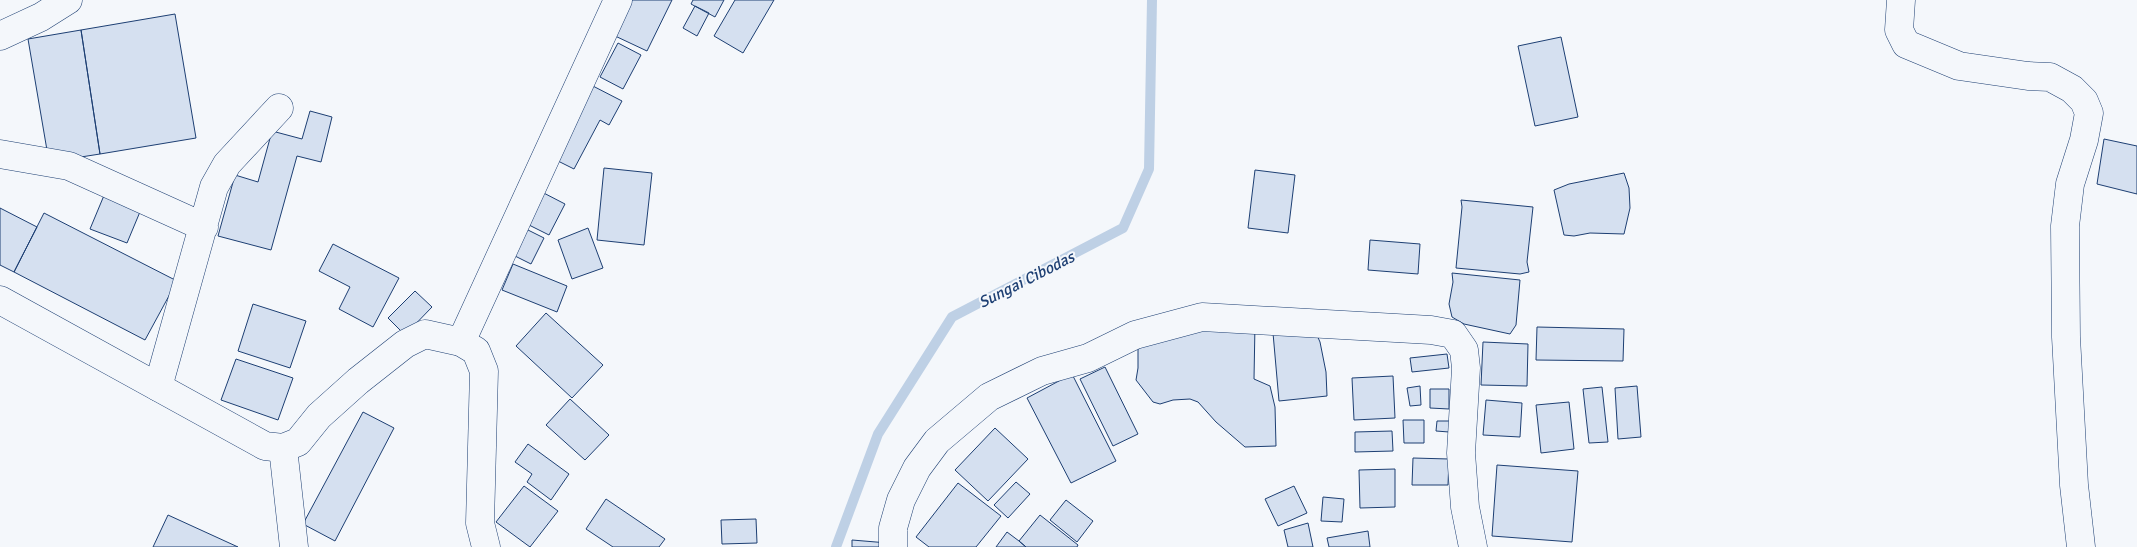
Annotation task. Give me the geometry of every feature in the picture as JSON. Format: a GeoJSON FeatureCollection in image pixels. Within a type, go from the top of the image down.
{"type":"FeatureCollection","features":[{"type":"Feature","properties":{"kind":"street"},"geometry":{"type":"LineString","coordinates":[[0,36],[41,17],[68,0]]}},
{"type":"Feature","properties":{"kind":"street"},"geometry":{"type":"LineString","coordinates":[[462,342],[618,0]]}},
{"type":"Feature","properties":{"kind":"street"},"geometry":{"type":"LineString","coordinates":[[1901,0],[1899,30],[1906,44],[1959,66],[2028,76],[2050,77],[2072,90],[2084,101],[2089,113],[2084,140],[2070,184],[2065,226],[2066,337],[2074,485],[2081,547]]}},
{"type":"Feature","properties":{"kind":"street"},"geometry":{"type":"LineString","coordinates":[[158,387],[214,187],[227,164],[280,108]]}},
{"type":"Feature","properties":{"kind":"street"},"geometry":{"type":"LineString","coordinates":[[0,154],[69,166],[204,227]]}},
{"type":"Feature","properties":{"kind":"street"},"geometry":{"type":"LineString","coordinates":[[0,300],[265,446],[283,448],[298,442],[319,416],[358,381],[406,344],[425,334],[462,342],[476,351],[484,371],[480,523],[486,547]]}},
{"type":"Feature","properties":{"kind":"street"},"geometry":{"type":"LineString","coordinates":[[893,547],[893,528],[898,510],[917,468],[937,441],[971,410],[989,397],[1042,371],[1088,358],[1135,335],[1202,317],[1431,330],[1453,334],[1464,350],[1466,368],[1461,452],[1465,507],[1473,547]]}},
{"type":"Feature","properties":{"kind":"street"},"geometry":{"type":"LineString","coordinates":[[283,448],[294,547]]}},
{"type":"Feature","properties":{"kind":"building"},"geometry":{"type":"Polygon","coordinates":[[[630,0],[672,0],[647,51],[613,35],[630,0]]]}},
{"type":"Feature","properties":{"kind":"building"},"geometry":{"type":"Polygon","coordinates":[[[693,0],[724,0],[715,17],[691,4],[693,0]]]}},
{"type":"Feature","properties":{"kind":"building"},"geometry":{"type":"Polygon","coordinates":[[[735,0],[774,0],[743,53],[714,36],[735,0]]]}},
{"type":"Feature","properties":{"kind":"building"},"geometry":{"type":"Polygon","coordinates":[[[695,6],[709,13],[697,36],[683,28],[695,6]]]}},
{"type":"Feature","properties":{"kind":"building"},"geometry":{"type":"Polygon","coordinates":[[[175,14],[196,138],[100,154],[81,30],[175,14]]]}},
{"type":"Feature","properties":{"kind":"building"},"geometry":{"type":"Polygon","coordinates":[[[81,30],[100,154],[49,162],[28,39],[81,30]]]}},
{"type":"Feature","properties":{"kind":"building"},"geometry":{"type":"Polygon","coordinates":[[[1561,37],[1578,117],[1535,126],[1518,46],[1561,37]]]}},
{"type":"Feature","properties":{"kind":"building"},"geometry":{"type":"Polygon","coordinates":[[[618,43],[641,55],[623,89],[600,77],[618,43]]]}},
{"type":"Feature","properties":{"kind":"building"},"geometry":{"type":"Polygon","coordinates":[[[589,84],[622,101],[609,125],[600,120],[574,169],[550,157],[589,84]]]}},
{"type":"Feature","properties":{"kind":"building"},"geometry":{"type":"Polygon","coordinates":[[[310,111],[332,117],[321,162],[297,156],[271,250],[218,236],[235,175],[258,182],[272,131],[302,139],[310,111]]]}},
{"type":"Feature","properties":{"kind":"building"},"geometry":{"type":"Polygon","coordinates":[[[2104,139],[2137,146],[2137,194],[2097,184],[2104,139]]]}},
{"type":"Feature","properties":{"kind":"building"},"geometry":{"type":"Polygon","coordinates":[[[604,168],[652,173],[644,245],[597,240],[604,168]]]}},
{"type":"Feature","properties":{"kind":"building"},"geometry":{"type":"Polygon","coordinates":[[[1255,170],[1295,175],[1288,233],[1248,228],[1255,170]]]}},
{"type":"Feature","properties":{"kind":"building"},"geometry":{"type":"Polygon","coordinates":[[[1624,173],[1629,188],[1630,208],[1624,234],[1590,233],[1574,236],[1564,235],[1554,190],[1569,184],[1624,173]]]}},
{"type":"Feature","properties":{"kind":"building"},"geometry":{"type":"Polygon","coordinates":[[[536,189],[565,204],[549,235],[519,220],[536,189]]]}},
{"type":"Feature","properties":{"kind":"building"},"geometry":{"type":"Polygon","coordinates":[[[105,193],[142,207],[127,243],[90,229],[105,193]]]}},
{"type":"Feature","properties":{"kind":"building"},"geometry":{"type":"Polygon","coordinates":[[[1461,200],[1533,207],[1527,262],[1529,272],[1520,274],[1456,268],[1462,207],[1461,200]]]}},
{"type":"Feature","properties":{"kind":"building"},"geometry":{"type":"Polygon","coordinates":[[[0,208],[37,227],[14,272],[0,265],[0,208]]]}},
{"type":"Feature","properties":{"kind":"building"},"geometry":{"type":"Polygon","coordinates":[[[44,213],[177,281],[145,340],[14,272],[44,213]]]}},
{"type":"Feature","properties":{"kind":"building"},"geometry":{"type":"Polygon","coordinates":[[[520,226],[544,238],[531,264],[507,252],[520,226]]]}},
{"type":"Feature","properties":{"kind":"building"},"geometry":{"type":"Polygon","coordinates":[[[588,228],[603,268],[572,279],[558,240],[588,228]]]}},
{"type":"Feature","properties":{"kind":"building"},"geometry":{"type":"Polygon","coordinates":[[[1370,240],[1420,244],[1418,274],[1368,270],[1370,240]]]}},
{"type":"Feature","properties":{"kind":"building"},"geometry":{"type":"Polygon","coordinates":[[[333,244],[399,278],[373,327],[339,309],[350,287],[319,271],[333,244]]]}},
{"type":"Feature","properties":{"kind":"building"},"geometry":{"type":"Polygon","coordinates":[[[513,264],[567,286],[557,312],[502,290],[513,264]]]}},
{"type":"Feature","properties":{"kind":"building"},"geometry":{"type":"Polygon","coordinates":[[[1452,273],[1520,280],[1516,325],[1510,334],[1464,324],[1452,317],[1449,304],[1453,282],[1452,273]]]}},
{"type":"Feature","properties":{"kind":"building"},"geometry":{"type":"Polygon","coordinates":[[[415,291],[432,307],[405,335],[388,318],[415,291]]]}},
{"type":"Feature","properties":{"kind":"building"},"geometry":{"type":"Polygon","coordinates":[[[253,304],[306,321],[290,368],[238,351],[253,304]]]}},
{"type":"Feature","properties":{"kind":"building"},"geometry":{"type":"Polygon","coordinates":[[[546,313],[603,365],[572,398],[516,346],[546,313]]]}},
{"type":"Feature","properties":{"kind":"building"},"geometry":{"type":"Polygon","coordinates":[[[1202,323],[1255,324],[1254,379],[1270,386],[1275,407],[1276,446],[1245,447],[1216,422],[1198,402],[1190,399],[1173,400],[1160,404],[1153,402],[1136,380],[1138,342],[1202,323]]]}},
{"type":"Feature","properties":{"kind":"building"},"geometry":{"type":"Polygon","coordinates":[[[1537,327],[1624,329],[1623,361],[1536,360],[1537,327]]]}},
{"type":"Feature","properties":{"kind":"building"},"geometry":{"type":"Polygon","coordinates":[[[1273,333],[1316,333],[1320,342],[1326,372],[1327,396],[1279,401],[1273,333]]]}},
{"type":"Feature","properties":{"kind":"building"},"geometry":{"type":"Polygon","coordinates":[[[1483,342],[1528,344],[1527,386],[1481,385],[1483,342]]]}},
{"type":"Feature","properties":{"kind":"building"},"geometry":{"type":"Polygon","coordinates":[[[1447,354],[1449,368],[1412,372],[1410,358],[1447,354]]]}},
{"type":"Feature","properties":{"kind":"building"},"geometry":{"type":"Polygon","coordinates":[[[236,359],[293,378],[278,420],[221,400],[236,359]]]}},
{"type":"Feature","properties":{"kind":"building"},"geometry":{"type":"Polygon","coordinates":[[[1105,367],[1138,434],[1113,446],[1080,379],[1105,367]]]}},
{"type":"Feature","properties":{"kind":"building"},"geometry":{"type":"Polygon","coordinates":[[[1072,374],[1116,461],[1071,483],[1027,398],[1072,374]]]}},
{"type":"Feature","properties":{"kind":"building"},"geometry":{"type":"Polygon","coordinates":[[[1393,376],[1395,418],[1354,420],[1352,378],[1393,376]]]}},
{"type":"Feature","properties":{"kind":"building"},"geometry":{"type":"Polygon","coordinates":[[[1420,386],[1421,405],[1410,406],[1407,388],[1420,386]]]}},
{"type":"Feature","properties":{"kind":"building"},"geometry":{"type":"Polygon","coordinates":[[[1637,386],[1641,437],[1618,439],[1615,388],[1637,386]]]}},
{"type":"Feature","properties":{"kind":"building"},"geometry":{"type":"Polygon","coordinates":[[[1602,387],[1608,442],[1589,443],[1583,389],[1602,387]]]}},
{"type":"Feature","properties":{"kind":"building"},"geometry":{"type":"Polygon","coordinates":[[[1430,389],[1449,389],[1449,409],[1430,408],[1430,389]]]}},
{"type":"Feature","properties":{"kind":"building"},"geometry":{"type":"Polygon","coordinates":[[[570,399],[609,435],[585,460],[546,425],[570,399]]]}},
{"type":"Feature","properties":{"kind":"building"},"geometry":{"type":"Polygon","coordinates":[[[1486,400],[1522,403],[1520,437],[1483,435],[1486,400]]]}},
{"type":"Feature","properties":{"kind":"building"},"geometry":{"type":"Polygon","coordinates":[[[1569,402],[1574,449],[1541,453],[1536,405],[1569,402]]]}},
{"type":"Feature","properties":{"kind":"building"},"geometry":{"type":"Polygon","coordinates":[[[363,412],[394,428],[335,541],[303,524],[363,412]]]}},
{"type":"Feature","properties":{"kind":"building"},"geometry":{"type":"Polygon","coordinates":[[[1403,420],[1424,420],[1424,443],[1404,443],[1403,420]]]}},
{"type":"Feature","properties":{"kind":"building"},"geometry":{"type":"Polygon","coordinates":[[[1437,421],[1450,421],[1449,432],[1436,431],[1437,421]]]}},
{"type":"Feature","properties":{"kind":"building"},"geometry":{"type":"Polygon","coordinates":[[[995,428],[1028,459],[988,501],[955,470],[995,428]]]}},
{"type":"Feature","properties":{"kind":"building"},"geometry":{"type":"Polygon","coordinates":[[[1392,431],[1393,451],[1355,452],[1355,432],[1392,431]]]}},
{"type":"Feature","properties":{"kind":"building"},"geometry":{"type":"Polygon","coordinates":[[[528,444],[569,474],[551,500],[527,482],[532,474],[515,462],[528,444]]]}},
{"type":"Feature","properties":{"kind":"building"},"geometry":{"type":"Polygon","coordinates":[[[1413,458],[1449,459],[1448,485],[1412,485],[1413,458]]]}},
{"type":"Feature","properties":{"kind":"building"},"geometry":{"type":"Polygon","coordinates":[[[1497,465],[1578,471],[1572,542],[1492,536],[1497,465]]]}},
{"type":"Feature","properties":{"kind":"building"},"geometry":{"type":"Polygon","coordinates":[[[1395,469],[1395,507],[1360,508],[1359,470],[1395,469]]]}},
{"type":"Feature","properties":{"kind":"building"},"geometry":{"type":"Polygon","coordinates":[[[1016,482],[1030,494],[1008,518],[994,505],[1016,482]]]}},
{"type":"Feature","properties":{"kind":"building"},"geometry":{"type":"Polygon","coordinates":[[[958,483],[1001,516],[976,547],[929,547],[916,537],[958,483]]]}},
{"type":"Feature","properties":{"kind":"building"},"geometry":{"type":"Polygon","coordinates":[[[524,486],[558,511],[530,547],[496,522],[524,486]]]}},
{"type":"Feature","properties":{"kind":"building"},"geometry":{"type":"Polygon","coordinates":[[[1294,486],[1307,513],[1278,526],[1265,499],[1294,486]]]}},
{"type":"Feature","properties":{"kind":"building"},"geometry":{"type":"Polygon","coordinates":[[[1323,497],[1344,499],[1342,522],[1321,521],[1323,497]]]}},
{"type":"Feature","properties":{"kind":"building"},"geometry":{"type":"Polygon","coordinates":[[[606,499],[665,539],[659,547],[613,547],[586,529],[606,499]]]}},
{"type":"Feature","properties":{"kind":"building"},"geometry":{"type":"Polygon","coordinates":[[[1066,500],[1093,521],[1077,542],[1050,520],[1066,500]]]}},
{"type":"Feature","properties":{"kind":"building"},"geometry":{"type":"Polygon","coordinates":[[[168,515],[238,547],[153,547],[168,515]]]}},
{"type":"Feature","properties":{"kind":"building"},"geometry":{"type":"Polygon","coordinates":[[[1040,515],[1078,545],[1077,547],[1026,547],[1019,541],[1040,515]]]}},
{"type":"Feature","properties":{"kind":"building"},"geometry":{"type":"Polygon","coordinates":[[[756,519],[757,543],[722,544],[721,520],[756,519]]]}},
{"type":"Feature","properties":{"kind":"building"},"geometry":{"type":"Polygon","coordinates":[[[1308,523],[1313,547],[1288,547],[1284,530],[1308,523]]]}},
{"type":"Feature","properties":{"kind":"building"},"geometry":{"type":"Polygon","coordinates":[[[1368,531],[1370,547],[1329,547],[1327,538],[1368,531]]]}},
{"type":"Feature","properties":{"kind":"building"},"geometry":{"type":"Polygon","coordinates":[[[1007,532],[1019,541],[1026,547],[996,547],[1007,532]]]}},
{"type":"Feature","properties":{"kind":"building"},"geometry":{"type":"Polygon","coordinates":[[[852,540],[888,543],[888,547],[852,547],[852,540]]]}},
{"type":"Feature","properties":{"kind":"waterway","name":"Sungai Cibodas"},"geometry":{"type":"LineString","coordinates":[[836,547],[878,434],[952,317],[1123,228],[1149,169],[1152,0]]}}]}
